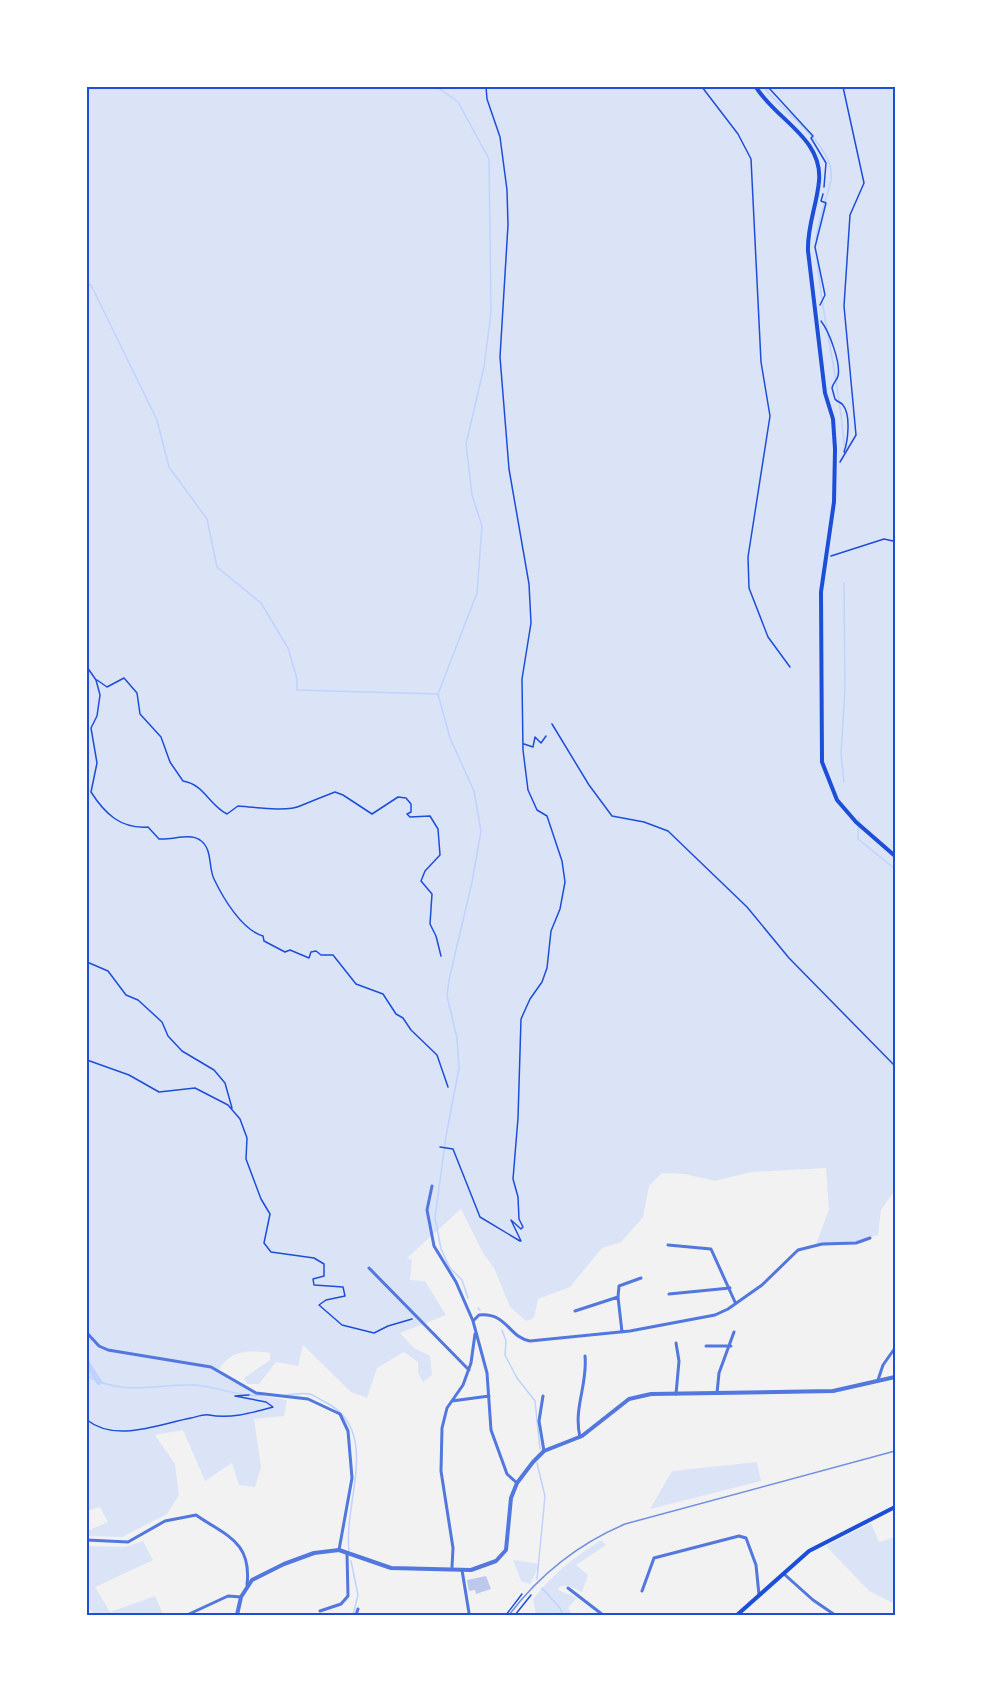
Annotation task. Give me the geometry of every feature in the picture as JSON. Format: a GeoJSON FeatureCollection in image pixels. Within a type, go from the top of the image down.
{"type":"FeatureCollection","features":[{"type":"Feature","properties":{"kind":"main road"},"geometry":{"type":"LineString","coordinates":[[756,87],[770,105],[810,145],[819,176],[808,232],[808,251],[825,393],[833,419],[835,467],[834,502],[821,592],[822,762],[837,800],[856,822],[895,856]]}},
{"type":"Feature","properties":{"kind":"main road"},"geometry":{"type":"LineString","coordinates":[[737,1615],[783,1572],[822,1543],[895,1507]]}},
{"type":"Feature","properties":{"kind":"street"},"geometry":{"type":"LineString","coordinates":[[432,1186],[427,1210],[434,1246],[459,1287],[473,1321],[487,1373],[491,1430],[507,1474],[517,1483]]}},
{"type":"Feature","properties":{"kind":"street"},"geometry":{"type":"LineString","coordinates":[[473,1321],[479,1315],[494,1317],[509,1324],[523,1340],[530,1341],[622,1332],[715,1315],[768,1279],[798,1250],[822,1244],[856,1243],[870,1238]]}},
{"type":"Feature","properties":{"kind":"street"},"geometry":{"type":"LineString","coordinates":[[668,1245],[711,1249],[735,1302]]}},
{"type":"Feature","properties":{"kind":"street"},"geometry":{"type":"LineString","coordinates":[[369,1268],[469,1370]]}},
{"type":"Feature","properties":{"kind":"street"},"geometry":{"type":"LineString","coordinates":[[622,1332],[619,1286],[641,1278]]}},
{"type":"Feature","properties":{"kind":"street"},"geometry":{"type":"LineString","coordinates":[[669,1294],[730,1288]]}},
{"type":"Feature","properties":{"kind":"street"},"geometry":{"type":"LineString","coordinates":[[575,1311],[618,1297]]}},
{"type":"Feature","properties":{"kind":"street"},"geometry":{"type":"LineString","coordinates":[[452,1568],[454,1553],[446,1512],[441,1437],[443,1420],[450,1401],[463,1385],[469,1370],[476,1332]]}},
{"type":"Feature","properties":{"kind":"street"},"geometry":{"type":"LineString","coordinates":[[717,1394],[719,1373],[731,1346],[734,1332]]}},
{"type":"Feature","properties":{"kind":"street"},"geometry":{"type":"LineString","coordinates":[[87,1333],[99,1346],[108,1350],[211,1367],[261,1395],[315,1400],[340,1414],[346,1423],[352,1478],[339,1550]]}},
{"type":"Feature","properties":{"kind":"street"},"geometry":{"type":"LineString","coordinates":[[676,1343],[679,1360],[676,1394]]}},
{"type":"Feature","properties":{"kind":"street"},"geometry":{"type":"LineString","coordinates":[[706,1346],[731,1346]]}},
{"type":"Feature","properties":{"kind":"street"},"geometry":{"type":"LineString","coordinates":[[877,1382],[883,1365],[895,1348]]}},
{"type":"Feature","properties":{"kind":"street"},"geometry":{"type":"LineString","coordinates":[[580,1437],[577,1407],[586,1374],[585,1356]]}},
{"type":"Feature","properties":{"kind":"street"},"geometry":{"type":"LineString","coordinates":[[247,1585],[258,1576],[305,1555],[339,1550],[383,1566],[481,1569],[503,1554],[508,1540],[509,1505],[517,1483],[544,1451],[580,1437],[629,1399],[643,1395],[833,1391],[895,1377]]}},
{"type":"Feature","properties":{"kind":"street"},"geometry":{"type":"LineString","coordinates":[[450,1401],[489,1396]]}},
{"type":"Feature","properties":{"kind":"street"},"geometry":{"type":"LineString","coordinates":[[543,1396],[539,1421],[544,1451]]}},
{"type":"Feature","properties":{"kind":"street"},"geometry":{"type":"LineString","coordinates":[[87,1540],[128,1542],[165,1521],[196,1515],[233,1537],[241,1548],[248,1568],[247,1585],[241,1597],[237,1615]]}},
{"type":"Feature","properties":{"kind":"street"},"geometry":{"type":"LineString","coordinates":[[642,1591],[654,1558],[741,1536],[751,1548],[759,1596]]}},
{"type":"Feature","properties":{"kind":"street"},"geometry":{"type":"LineString","coordinates":[[320,1611],[341,1604],[348,1596],[347,1553]]}},
{"type":"Feature","properties":{"kind":"street"},"geometry":{"type":"LineString","coordinates":[[248,1568],[258,1576]]}},
{"type":"Feature","properties":{"kind":"street"},"geometry":{"type":"LineString","coordinates":[[462,1570],[469,1613]]}},
{"type":"Feature","properties":{"kind":"street"},"geometry":{"type":"LineString","coordinates":[[783,1572],[813,1600],[835,1615]]}},
{"type":"Feature","properties":{"kind":"street"},"geometry":{"type":"LineString","coordinates":[[568,1588],[603,1615]]}},
{"type":"Feature","properties":{"kind":"street"},"geometry":{"type":"LineString","coordinates":[[187,1615],[228,1596],[241,1597]]}},
{"type":"Feature","properties":{"kind":"street"},"geometry":{"type":"LineString","coordinates":[[356,1615],[358,1609]]}},
{"type":"Feature","properties":{"kind":"path"},"geometry":{"type":"LineString","coordinates":[[442,1147],[453,1149],[480,1216],[520,1241],[511,1220],[521,1229],[523,1227],[519,1220],[518,1197],[513,1179],[518,1118],[520,1019],[542,982],[547,968],[551,931],[560,909],[565,882],[562,861],[547,816],[537,810],[528,790],[522,679],[531,624],[529,584],[521,526],[509,470],[500,357],[508,225],[507,190],[500,137],[487,99],[486,87]]}},
{"type":"Feature","properties":{"kind":"path"},"geometry":{"type":"LineString","coordinates":[[702,87],[738,135],[751,159],[761,362],[770,416],[748,557],[748,588],[768,637],[790,668]]}},
{"type":"Feature","properties":{"kind":"path"},"geometry":{"type":"LineString","coordinates":[[768,87],[813,136],[811,138],[826,163]]}},
{"type":"Feature","properties":{"kind":"path"},"geometry":{"type":"LineString","coordinates":[[837,465],[844,458],[856,435],[844,306],[850,215],[864,183],[843,87]]}},
{"type":"Feature","properties":{"kind":"path"},"geometry":{"type":"LineString","coordinates":[[820,304],[825,298],[819,262],[816,262],[826,203],[821,201]]}},
{"type":"Feature","properties":{"kind":"path"},"geometry":{"type":"LineString","coordinates":[[823,324],[827,327],[838,378],[833,384],[834,399],[839,403],[847,427],[844,452]]}},
{"type":"Feature","properties":{"kind":"path"},"geometry":{"type":"LineString","coordinates":[[831,556],[884,539],[893,541],[895,538]]}},
{"type":"Feature","properties":{"kind":"path"},"geometry":{"type":"LineString","coordinates":[[87,667],[96,680],[100,695],[97,716],[92,728],[97,763],[91,792],[96,800],[123,826],[148,827],[159,839],[190,836],[203,842],[210,855],[218,888],[251,932],[263,936],[264,941],[285,952],[290,950],[309,958],[311,952],[316,951],[321,955],[333,955],[356,984],[383,994],[396,1014],[404,1018],[411,1030],[436,1055],[447,1087]]}},
{"type":"Feature","properties":{"kind":"path"},"geometry":{"type":"LineString","coordinates":[[96,680],[107,687],[124,678],[133,687],[140,714],[161,737],[170,762],[183,781],[194,783],[205,791],[208,800],[227,814],[238,806],[263,810],[290,808],[312,799],[322,800],[335,792],[372,814],[398,797],[406,798],[411,804],[411,812],[407,814],[410,817],[430,816],[438,829],[440,855],[425,871],[421,881],[432,894],[430,924],[441,956]]}},
{"type":"Feature","properties":{"kind":"path"},"geometry":{"type":"LineString","coordinates":[[552,724],[589,785],[612,816],[644,822],[668,831],[747,907],[789,958],[895,1066]]}},
{"type":"Feature","properties":{"kind":"path"},"geometry":{"type":"LineString","coordinates":[[524,744],[532,747],[535,737],[541,743],[546,736]]}},
{"type":"Feature","properties":{"kind":"path"},"geometry":{"type":"LineString","coordinates":[[87,962],[108,971],[126,995],[138,1000],[162,1022],[168,1036],[182,1051],[214,1070],[225,1083],[232,1110]]}},
{"type":"Feature","properties":{"kind":"path"},"geometry":{"type":"LineString","coordinates":[[87,1060],[129,1075],[159,1092],[195,1088],[228,1105],[240,1119],[247,1138],[246,1159],[251,1177],[270,1214],[264,1243],[271,1252],[314,1258],[324,1264],[324,1276],[314,1279],[314,1285],[343,1287],[345,1296],[326,1300],[319,1305],[342,1325],[374,1333],[388,1326],[416,1318]]}},
{"type":"Feature","properties":{"kind":"path"},"geometry":{"type":"LineString","coordinates":[[87,1420],[93,1425],[118,1431],[142,1431],[159,1424],[209,1415],[226,1419],[273,1407],[266,1402],[235,1396],[256,1393]]}},
{"type":"Feature","properties":{"kind":"path"},"geometry":{"type":"LineString","coordinates":[[506,1615],[522,1594]]}},
{"type":"Feature","properties":{"kind":"path"},"geometry":{"type":"LineString","coordinates":[[515,1615],[531,1594]]}},
{"type":"Feature","properties":{"kind":"shaded area"},"geometry":{"type":"Polygon","coordinates":[[[87,87],[895,87],[895,1190],[881,1210],[878,1235],[854,1242],[815,1247],[829,1209],[826,1168],[751,1172],[715,1181],[685,1174],[662,1173],[649,1186],[643,1217],[621,1242],[602,1248],[570,1287],[538,1299],[534,1318],[526,1321],[510,1307],[494,1268],[483,1253],[461,1209],[407,1258],[412,1260],[410,1280],[425,1281],[446,1315],[400,1333],[414,1348],[430,1356],[432,1375],[423,1382],[418,1372],[418,1362],[404,1352],[377,1368],[367,1398],[351,1392],[303,1345],[298,1366],[276,1362],[259,1384],[247,1384],[244,1378],[270,1360],[270,1353],[246,1352],[233,1356],[222,1365],[218,1372],[259,1395],[287,1400],[284,1416],[254,1419],[261,1467],[255,1487],[239,1485],[232,1463],[205,1481],[183,1430],[155,1435],[175,1464],[179,1495],[167,1514],[122,1537],[87,1536],[87,1531],[108,1522],[100,1507],[87,1511],[87,87]]]}},
{"type":"Feature","properties":{"kind":"shaded area"},"geometry":{"type":"Polygon","coordinates":[[[757,1462],[761,1481],[650,1509],[672,1471],[757,1462]]]}},
{"type":"Feature","properties":{"kind":"shaded area"},"geometry":{"type":"Polygon","coordinates":[[[871,1523],[879,1542],[895,1537],[895,1604],[869,1591],[826,1546],[871,1523]]]}},
{"type":"Feature","properties":{"kind":"shaded area"},"geometry":{"type":"Polygon","coordinates":[[[601,1540],[606,1545],[576,1565],[588,1575],[582,1592],[569,1586],[560,1586],[558,1590],[577,1598],[568,1608],[573,1615],[536,1615],[533,1599],[564,1566],[601,1540]]]}},
{"type":"Feature","properties":{"kind":"shaded area"},"geometry":{"type":"Polygon","coordinates":[[[143,1541],[153,1560],[95,1587],[110,1612],[155,1596],[163,1614],[95,1615],[87,1606],[87,1546],[125,1547],[143,1541]]]}},
{"type":"Feature","properties":{"kind":"shaded area"},"geometry":{"type":"Polygon","coordinates":[[[513,1560],[540,1564],[530,1584],[521,1581],[513,1560]]]}},
{"type":"Feature","properties":{"kind":"building"},"geometry":{"type":"Polygon","coordinates":[[[486,1576],[491,1589],[476,1594],[475,1590],[469,1591],[467,1580],[486,1576]]]}},
{"type":"Feature","properties":{"kind":"waterway"},"geometry":{"type":"LineString","coordinates":[[437,87],[458,102],[489,159],[491,312],[484,367],[466,444],[472,495],[482,526],[477,593],[438,694],[450,738],[474,791],[481,831],[447,996],[457,1038],[459,1068],[446,1136],[435,1218],[441,1249],[450,1268],[462,1280],[468,1298]]}},
{"type":"Feature","properties":{"kind":"waterway"},"geometry":{"type":"LineString","coordinates":[[764,87],[817,142],[830,167],[831,180],[816,239]]}},
{"type":"Feature","properties":{"kind":"waterway"},"geometry":{"type":"LineString","coordinates":[[817,259],[839,398],[844,445]]}},
{"type":"Feature","properties":{"kind":"waterway"},"geometry":{"type":"LineString","coordinates":[[87,284],[91,285],[157,420],[169,467],[207,519],[217,567],[261,603],[288,648],[297,679],[297,690],[437,694]]}},
{"type":"Feature","properties":{"kind":"waterway"},"geometry":{"type":"LineString","coordinates":[[844,583],[845,690],[841,754],[844,782]]}},
{"type":"Feature","properties":{"kind":"waterway"},"geometry":{"type":"LineString","coordinates":[[859,818],[858,839],[895,869]]}},
{"type":"Feature","properties":{"kind":"waterway"},"geometry":{"type":"LineString","coordinates":[[502,1330],[506,1341],[505,1355],[517,1378],[535,1401],[540,1449]]}},
{"type":"Feature","properties":{"kind":"waterway"},"geometry":{"type":"LineString","coordinates":[[87,1363],[99,1382]]}},
{"type":"Feature","properties":{"kind":"waterway"},"geometry":{"type":"LineString","coordinates":[[89,1377],[102,1383],[128,1388],[194,1385],[246,1395],[263,1395]]}},
{"type":"Feature","properties":{"kind":"waterway"},"geometry":{"type":"LineString","coordinates":[[286,1395],[303,1393],[315,1396],[342,1414],[352,1430],[356,1449],[356,1469],[349,1550]]}},
{"type":"Feature","properties":{"kind":"waterway"},"geometry":{"type":"LineString","coordinates":[[537,1463],[545,1496],[537,1579]]}},
{"type":"Feature","properties":{"kind":"waterway"},"geometry":{"type":"LineString","coordinates":[[351,1561],[358,1595],[353,1615]]}},
{"type":"Feature","properties":{"kind":"waterway"},"geometry":{"type":"LineString","coordinates":[[542,1588],[560,1608],[563,1615]]}},
{"type":"Feature","properties":{"kind":"tram line"},"geometry":{"type":"LineString","coordinates":[[509,1615],[534,1586],[561,1562],[591,1541],[625,1524],[895,1451]]}}]}
